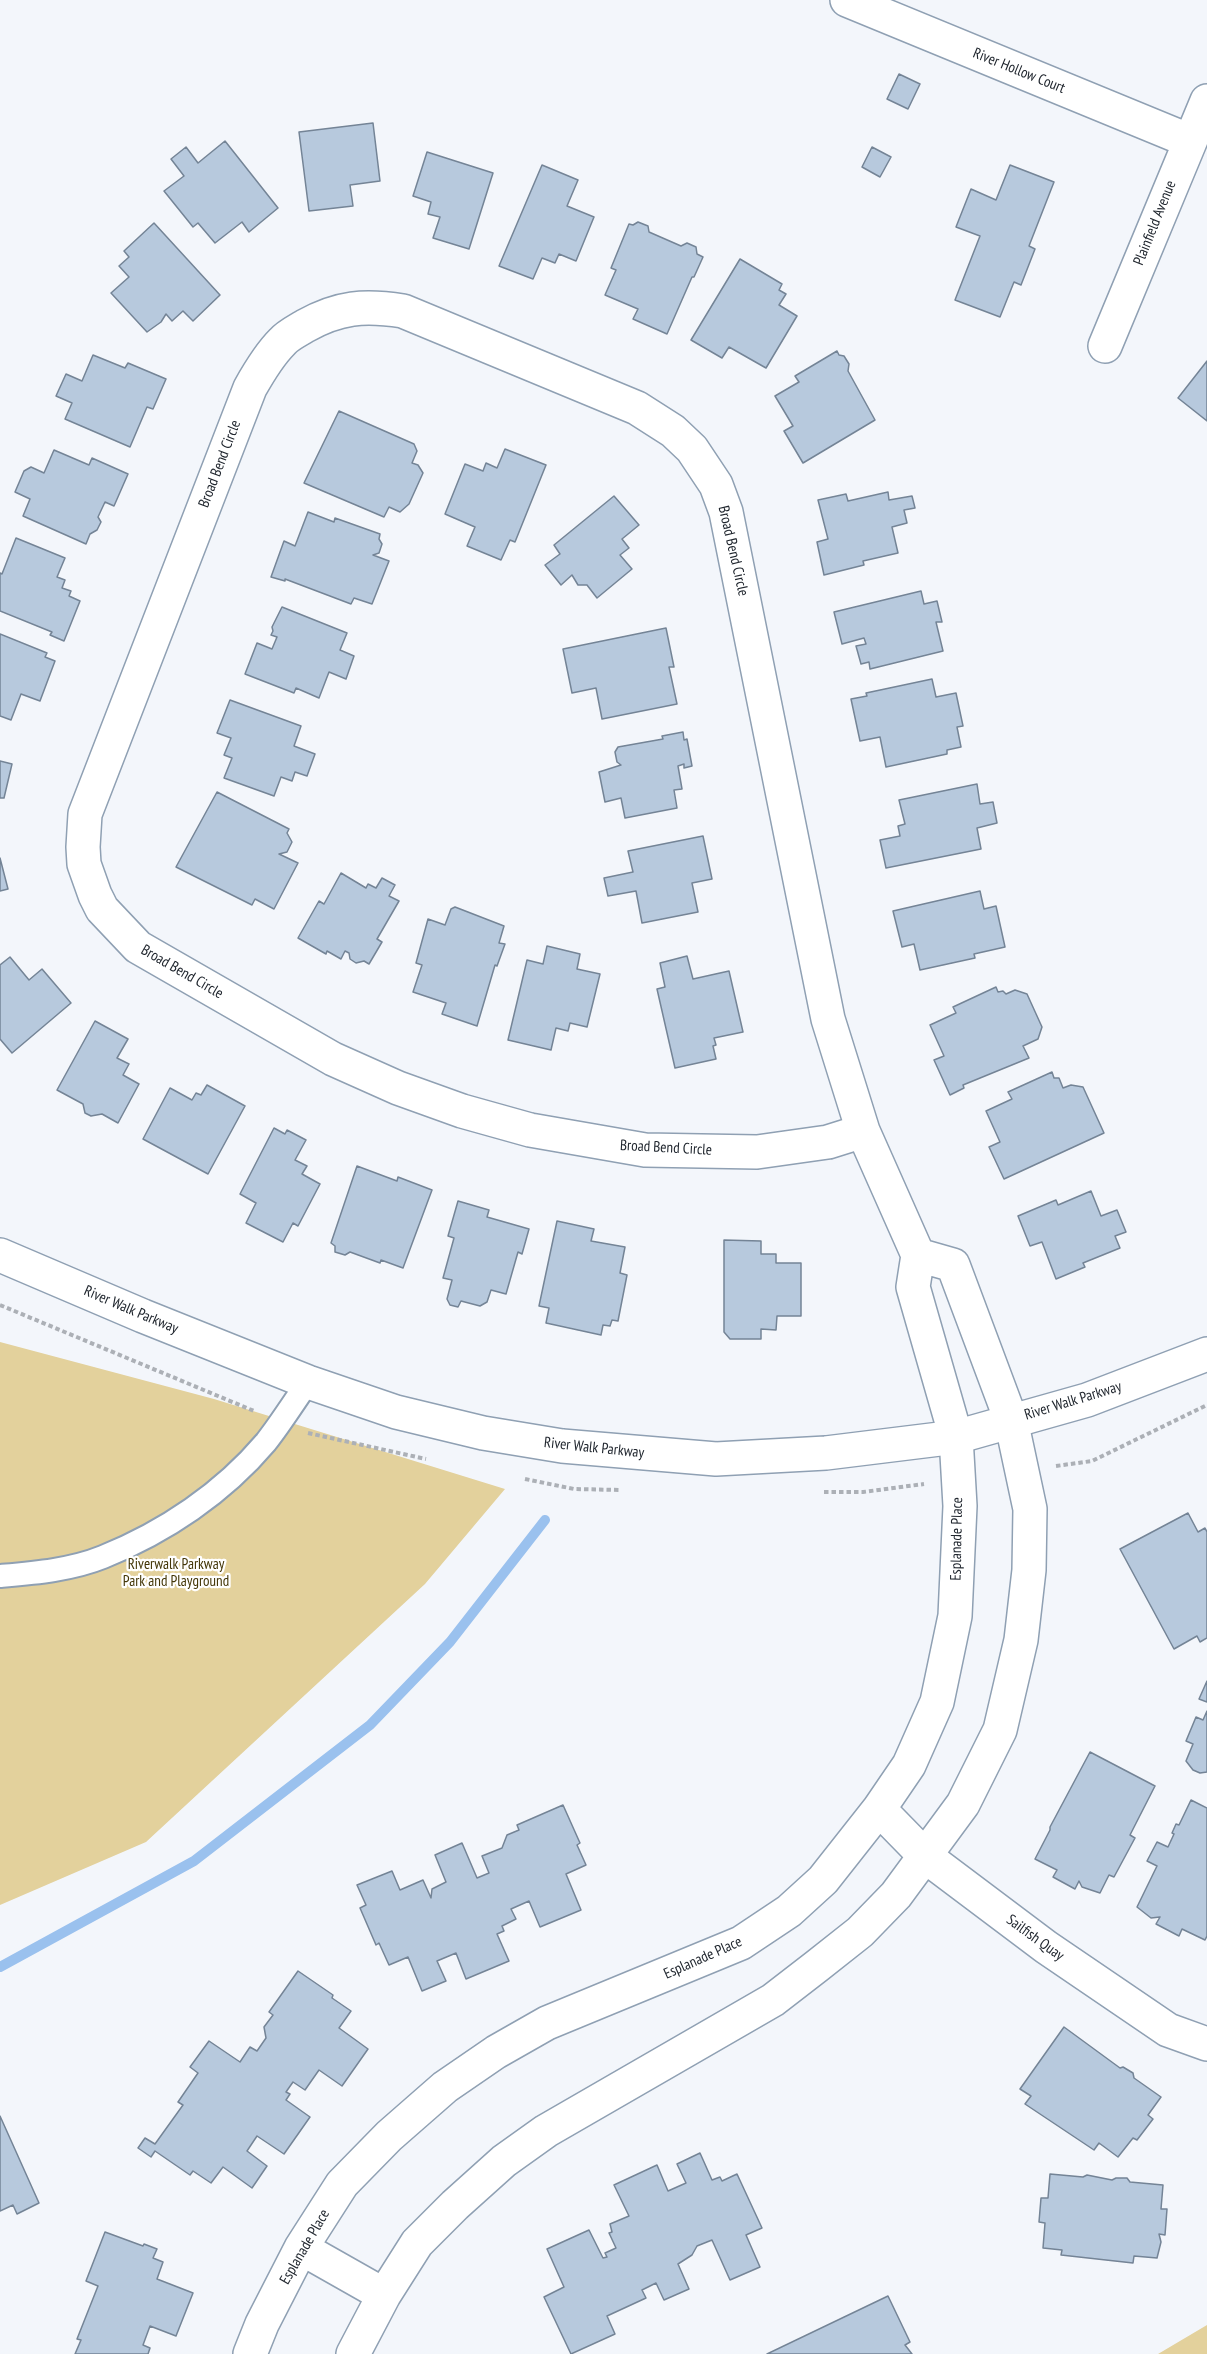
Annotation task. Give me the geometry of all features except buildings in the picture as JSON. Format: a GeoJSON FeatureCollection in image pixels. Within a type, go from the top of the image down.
{"type":"FeatureCollection","features":[{"type":"Feature","properties":{"kind":"street","name":"River Hollow Court"},"geometry":{"type":"LineString","coordinates":[[847,0],[1190,141]]}},
{"type":"Feature","properties":{"kind":"street","name":"Plainfield Avenue"},"geometry":{"type":"LineString","coordinates":[[1105,346],[1207,101]]}},
{"type":"Feature","properties":{"kind":"street","name":"Broad Bend Circle"},"geometry":{"type":"LineString","coordinates":[[862,1131],[806,1146],[757,1152],[645,1150],[530,1130],[462,1111],[398,1088],[333,1059],[138,947],[102,909],[84,864],[85,814],[250,388],[261,369],[282,342],[292,334],[325,315],[337,311],[378,307],[403,311],[637,408],[674,431],[692,449],[716,485],[726,512],[828,1019],[862,1131],[918,1255]]}},
{"type":"Feature","properties":{"kind":"street","name":"River Walk Parkway"},"geometry":{"type":"LineString","coordinates":[[0,1255],[143,1316],[308,1382],[396,1412],[483,1433],[561,1446],[716,1460],[826,1453],[956,1437],[1088,1400],[1207,1354]]}},
{"type":"Feature","properties":{"kind":"street"},"geometry":{"type":"LineString","coordinates":[[353,2354],[384,2295],[417,2243],[454,2205],[504,2161],[546,2132],[774,2000],[860,1932],[896,1895],[963,1804],[1000,1730],[1021,1640],[1029,1570],[1030,1509],[1011,1420],[953,1265],[918,1255],[913,1287],[956,1437]]}},
{"type":"Feature","properties":{"kind":"street","name":"Esplanade Place"},"geometry":{"type":"LineString","coordinates":[[250,2354],[262,2324],[301,2248],[342,2184],[389,2136],[445,2087],[496,2052],[547,2023],[741,1943],[789,1911],[823,1880],[879,1809],[909,1765],[937,1702],[955,1616],[960,1506],[956,1437]]}},
{"type":"Feature","properties":{"kind":"street","name":"Sailfish Quay"},"geometry":{"type":"LineString","coordinates":[[879,1809],[925,1856],[1046,1947],[1168,2030],[1207,2044]]}},
{"type":"Feature","properties":{"kind":"street"},"geometry":{"type":"LineString","coordinates":[[301,2248],[384,2295]]}},
{"type":"Feature","properties":{"kind":"lane"},"geometry":{"type":"LineString","coordinates":[[0,1576],[42,1573],[102,1558],[163,1527],[219,1489],[266,1442],[308,1382]]}},
{"type":"Feature","properties":{"kind":"green space","name":"Riverwalk Parkway Park and Playground"},"geometry":{"type":"Polygon","coordinates":[[[0,1342],[214,1399],[505,1489],[425,1584],[146,1842],[0,1905],[0,1342]]]}},
{"type":"Feature","properties":{"kind":"green space"},"geometry":{"type":"Polygon","coordinates":[[[1207,2325],[1207,2354],[1158,2354],[1207,2325]]]}},
{"type":"Feature","properties":{"kind":"waterway"},"geometry":{"type":"LineString","coordinates":[[0,1967],[194,1861],[370,1725],[450,1642],[545,1520]]}}]}
